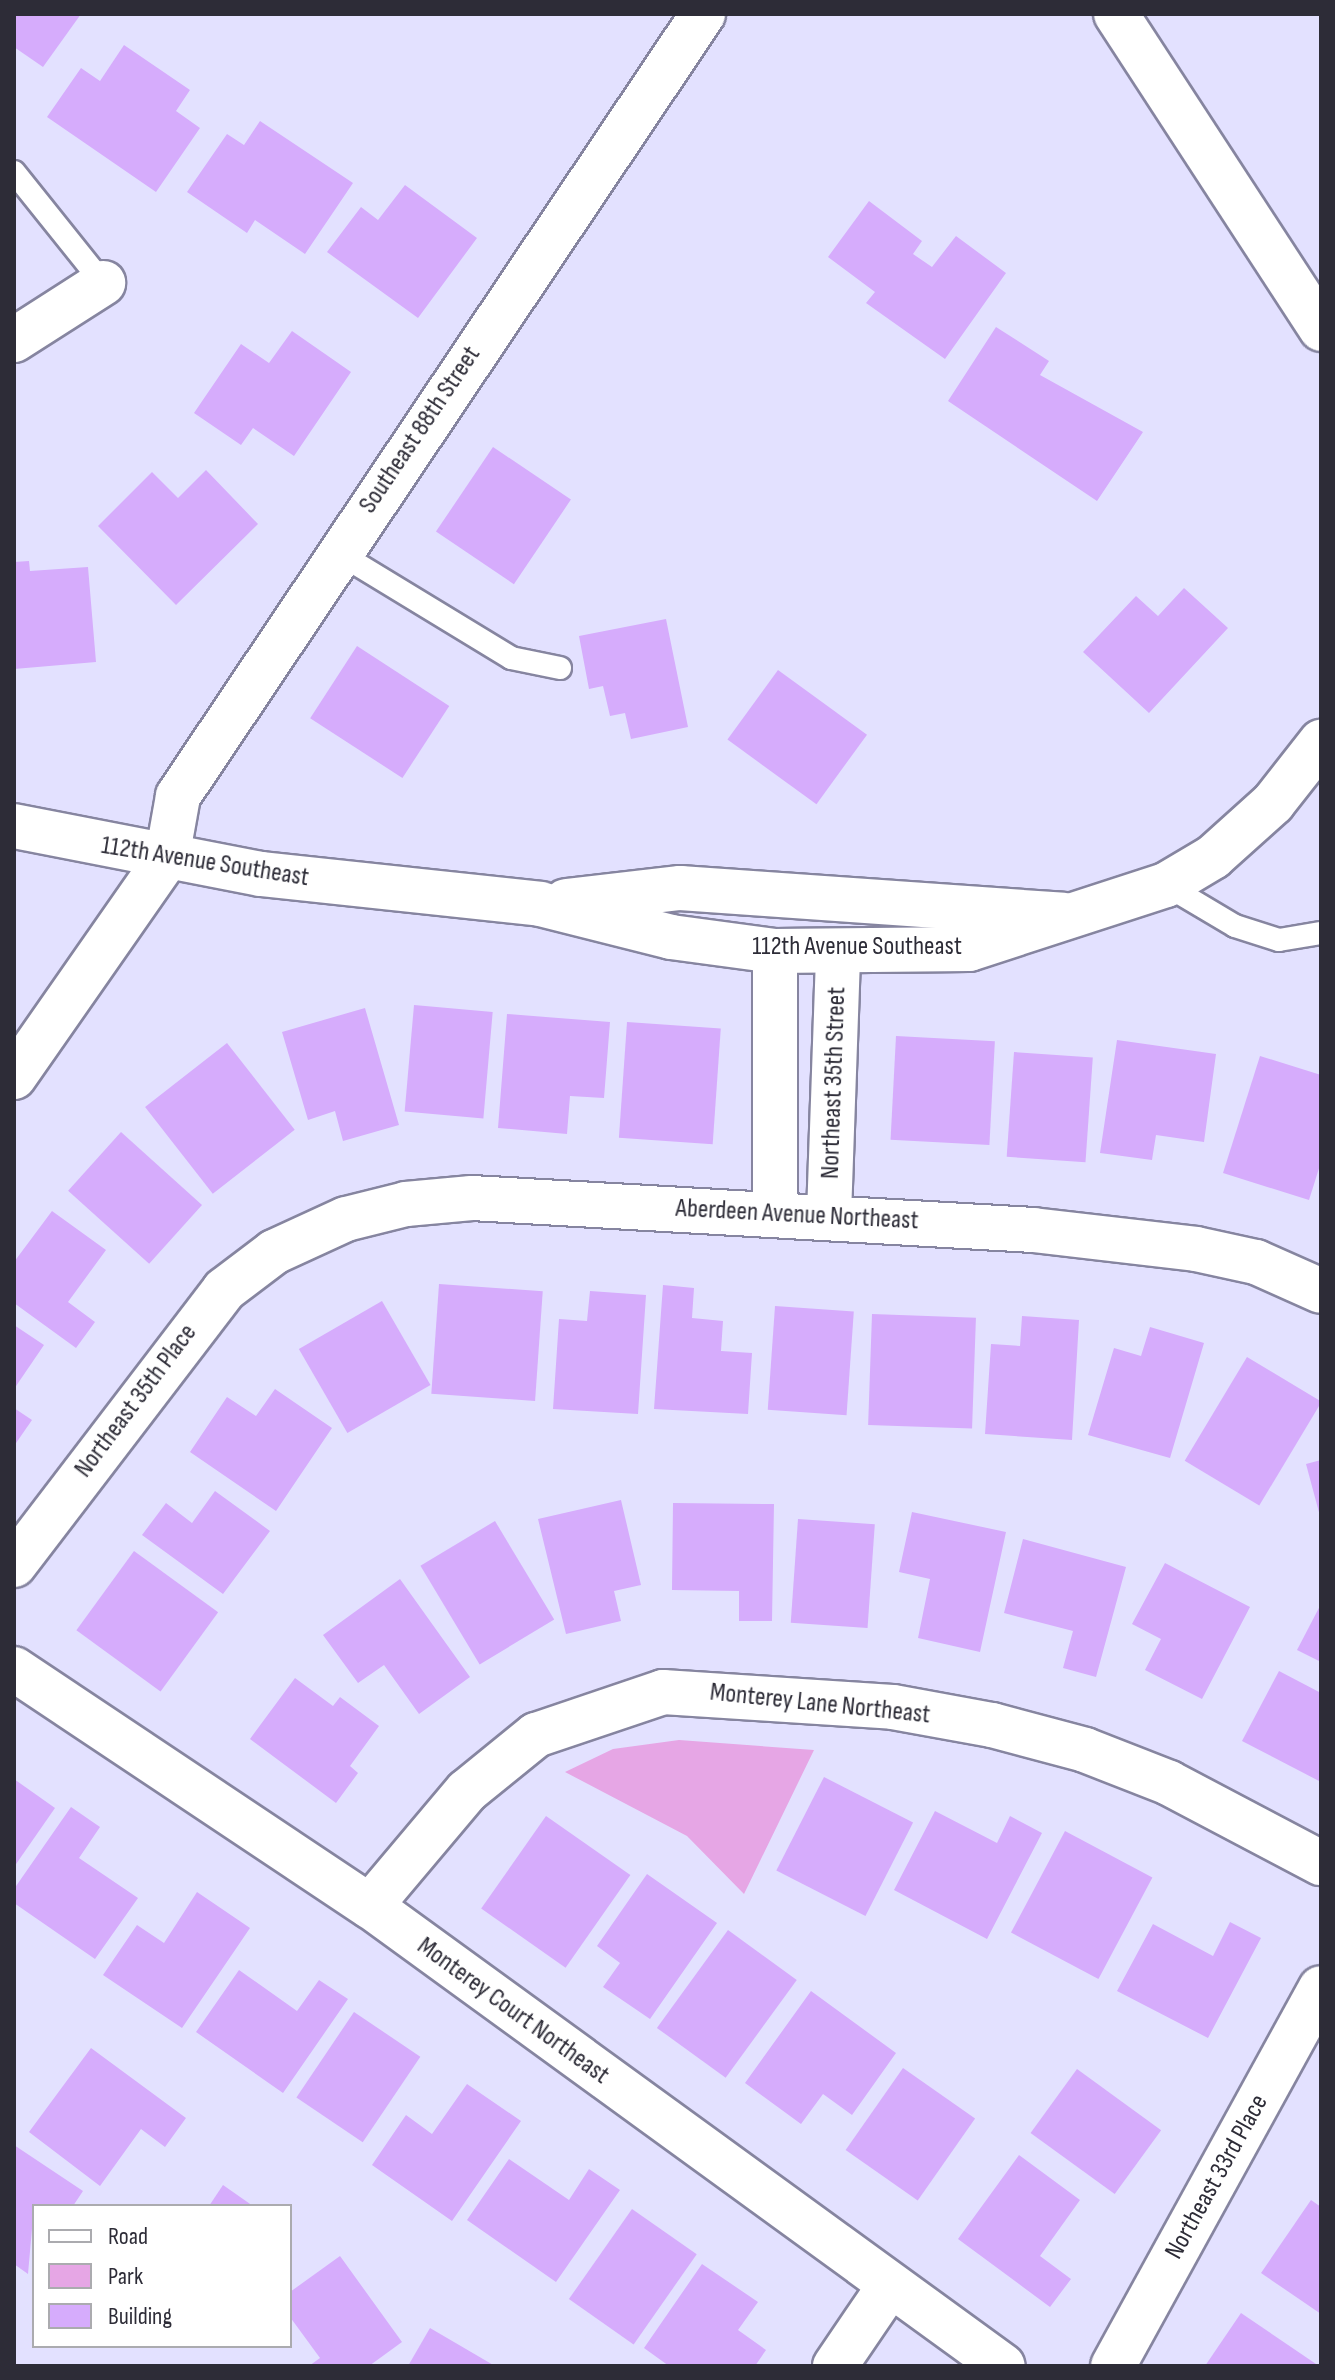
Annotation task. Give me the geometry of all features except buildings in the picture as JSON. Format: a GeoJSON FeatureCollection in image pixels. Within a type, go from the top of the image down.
{"type":"FeatureCollection","features":[{"type":"Feature","properties":{"kind":"street","name":"Southeast 88th Street"},"geometry":{"type":"LineString","coordinates":[[167,858],[178,796],[337,552],[703,14]]}},
{"type":"Feature","properties":{"kind":"street"},"geometry":{"type":"LineString","coordinates":[[1116,14],[1321,329]]}},
{"type":"Feature","properties":{"kind":"street"},"geometry":{"type":"LineString","coordinates":[[14,340],[103,283]]}},
{"type":"Feature","properties":{"kind":"street","name":"112th Avenue Southeast"},"geometry":{"type":"LineString","coordinates":[[14,826],[167,858],[540,904],[671,937],[775,951],[969,949],[1166,885],[1213,857],[1273,803],[1321,742]]}},
{"type":"Feature","properties":{"kind":"street"},"geometry":{"type":"LineString","coordinates":[[14,1077],[167,858]]}},
{"type":"Feature","properties":{"kind":"street","name":"112th Avenue Southeast"},"geometry":{"type":"LineString","coordinates":[[540,904],[680,888],[965,902],[1078,916]]}},
{"type":"Feature","properties":{"kind":"street"},"geometry":{"type":"LineString","coordinates":[[775,951],[775,1212]]}},
{"type":"Feature","properties":{"kind":"street","name":"Northeast 35th Street"},"geometry":{"type":"LineString","coordinates":[[829,1215],[838,952]]}},
{"type":"Feature","properties":{"kind":"street","name":"Aberdeen Avenue Northeast"},"geometry":{"type":"LineString","coordinates":[[274,1252],[346,1219],[472,1198],[829,1215],[1196,1249],[1256,1262],[1321,1291]]}},
{"type":"Feature","properties":{"kind":"street","name":"Northeast 35th Place"},"geometry":{"type":"LineString","coordinates":[[14,1565],[186,1332],[274,1252]]}},
{"type":"Feature","properties":{"kind":"street","name":"Monterey Court Northeast"},"geometry":{"type":"LineString","coordinates":[[14,1669],[370,1906],[888,2288],[1003,2366]]}},
{"type":"Feature","properties":{"kind":"street","name":"Monterey Lane Northeast"},"geometry":{"type":"LineString","coordinates":[[370,1906],[467,1791],[536,1735],[663,1692],[861,1704],[992,1725],[1169,1783],[1321,1863]]}},
{"type":"Feature","properties":{"kind":"street","name":"Northeast 33rd Place"},"geometry":{"type":"LineString","coordinates":[[1113,2366],[1321,1988]]}},
{"type":"Feature","properties":{"kind":"street"},"geometry":{"type":"LineString","coordinates":[[835,2366],[888,2288]]}},
{"type":"Feature","properties":{"kind":"lane"},"geometry":{"type":"LineString","coordinates":[[14,172],[103,283]]}},
{"type":"Feature","properties":{"kind":"lane"},"geometry":{"type":"LineString","coordinates":[[337,552],[511,658],[560,668]]}},
{"type":"Feature","properties":{"kind":"lane"},"geometry":{"type":"LineString","coordinates":[[1166,885],[1249,931],[1279,940],[1321,933]]}},
{"type":"Feature","properties":{"kind":"green space"},"geometry":{"type":"Polygon","coordinates":[[[679,1740],[814,1750],[744,1894],[687,1836],[565,1772],[613,1749],[679,1740]]]}}]}
